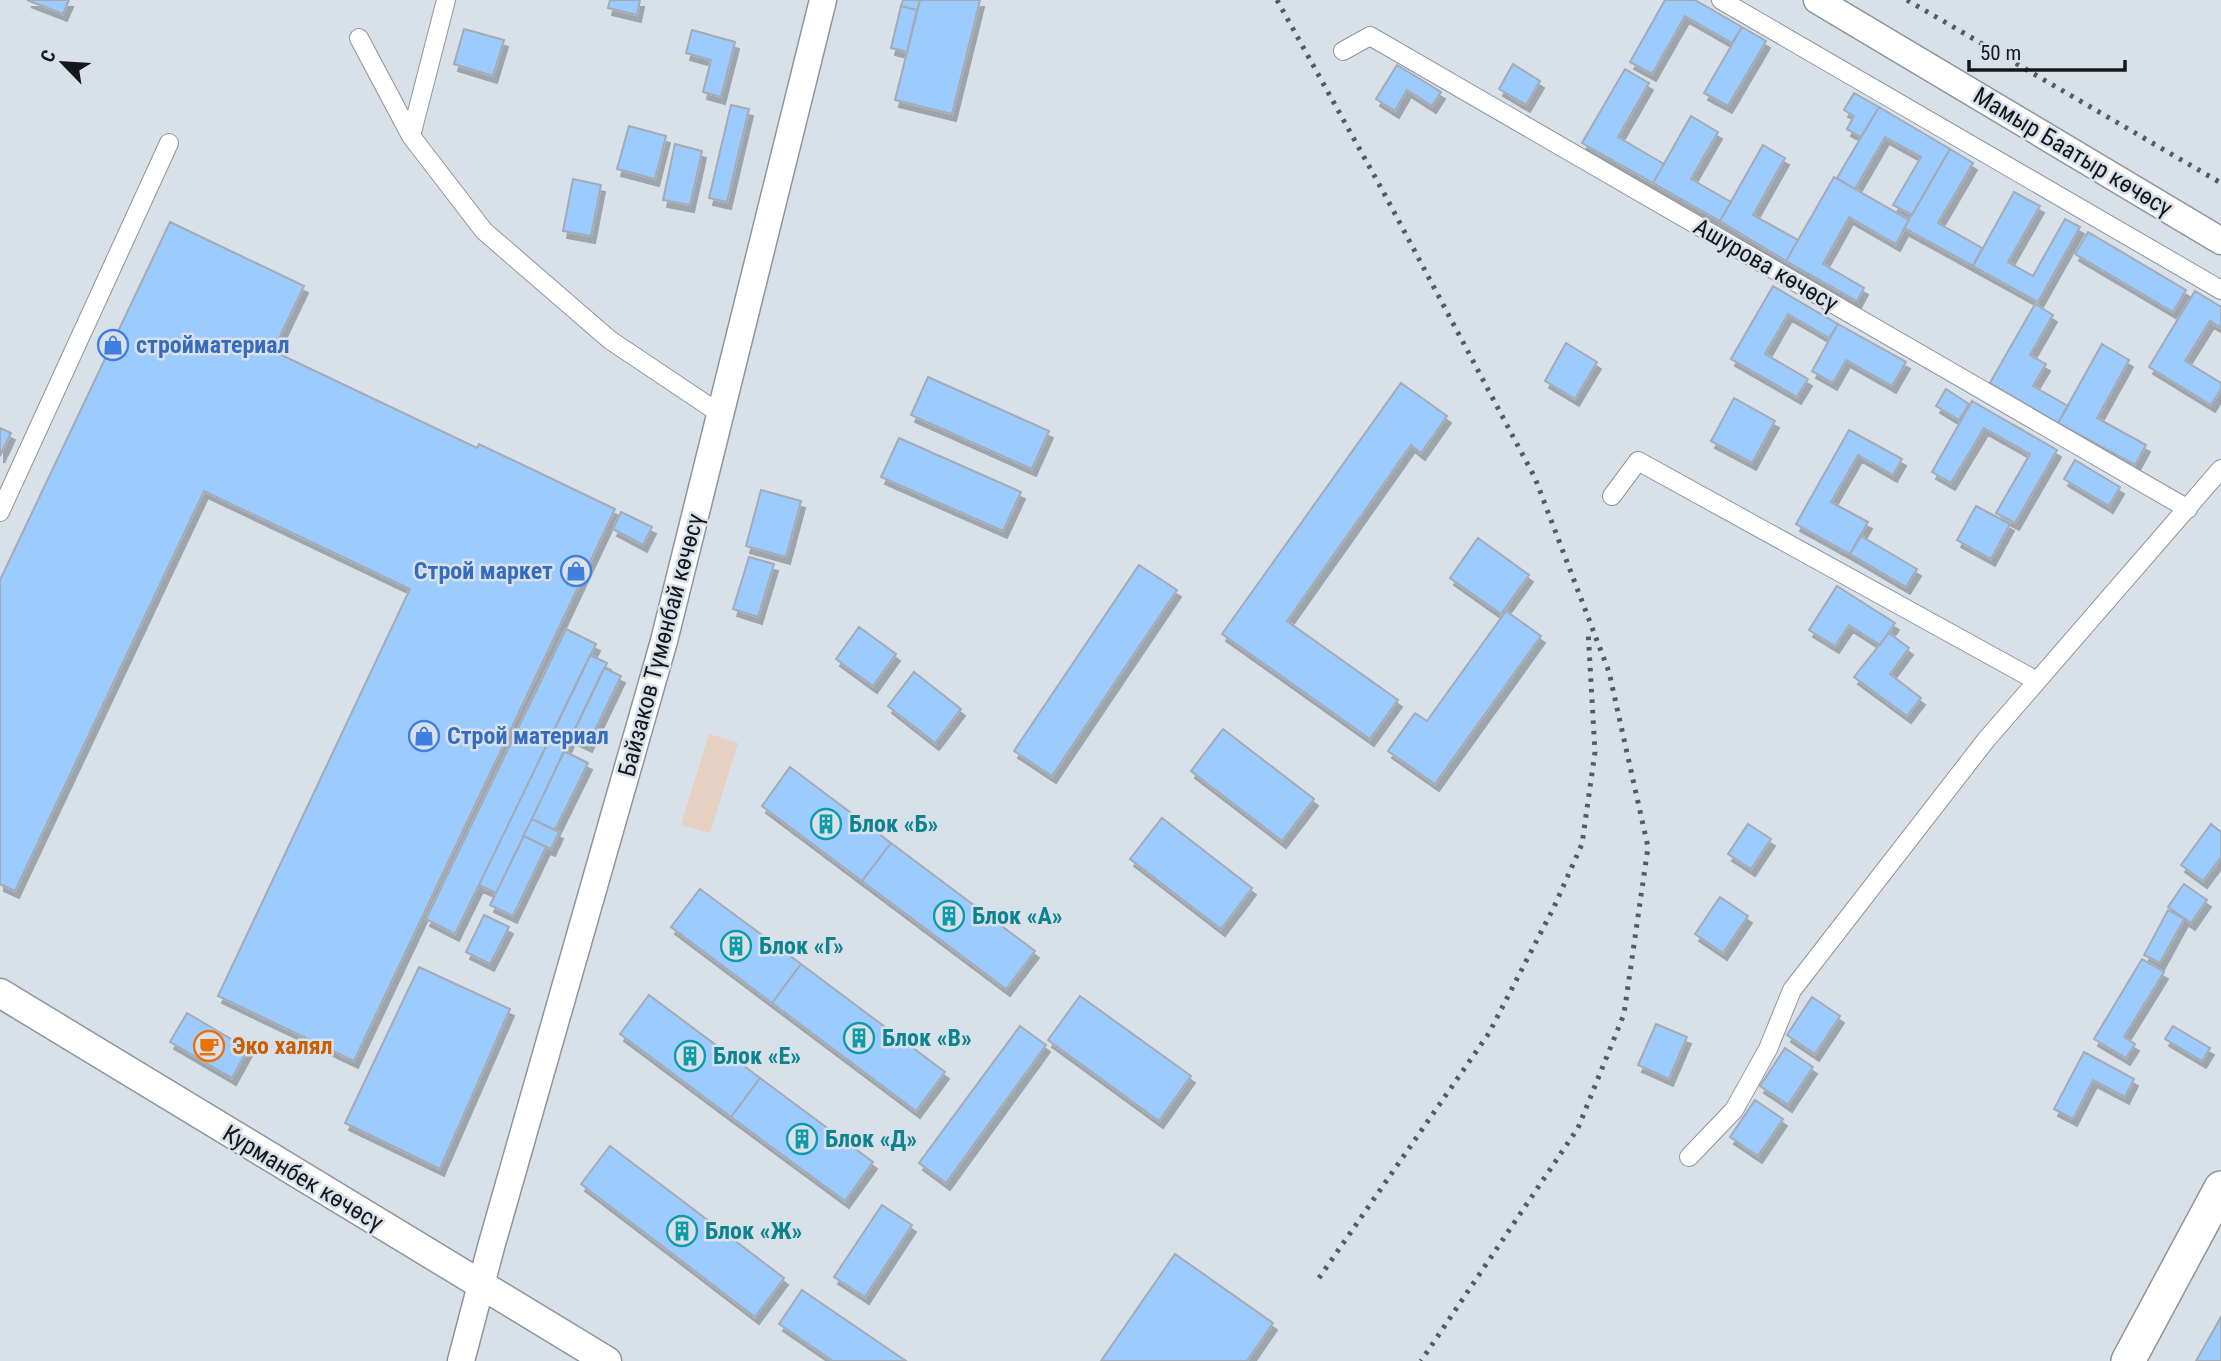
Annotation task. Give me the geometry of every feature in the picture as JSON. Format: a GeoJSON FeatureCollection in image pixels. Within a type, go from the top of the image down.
{"type":"FeatureCollection","features":[{"type":"Feature","properties":{"kind":"highway"},"geometry":{"type":"LineString","coordinates":[[2137,1357],[2221,1188]]}},
{"type":"Feature","properties":{"kind":"main road","name":"Байзаков Түмөнбай көчөсү"},"geometry":{"type":"LineString","coordinates":[[461,1361],[664,641],[823,0]]}},
{"type":"Feature","properties":{"kind":"main road","name":"Мамыр Баатыр көчөсү"},"geometry":{"type":"LineString","coordinates":[[1817,0],[2221,240]]}},
{"type":"Feature","properties":{"kind":"main road","name":"Курманбек көчөсү"},"geometry":{"type":"LineString","coordinates":[[0,993],[607,1361]]}},
{"type":"Feature","properties":{"kind":"street"},"geometry":{"type":"LineString","coordinates":[[411,136],[446,0]]}},
{"type":"Feature","properties":{"kind":"street"},"geometry":{"type":"LineString","coordinates":[[1721,0],[2221,289]]}},
{"type":"Feature","properties":{"kind":"street","name":"Ашурова көчөсү"},"geometry":{"type":"LineString","coordinates":[[1343,51],[1370,36],[2188,509]]}},
{"type":"Feature","properties":{"kind":"street"},"geometry":{"type":"LineString","coordinates":[[359,38],[411,136],[484,230],[610,340],[722,415]]}},
{"type":"Feature","properties":{"kind":"street"},"geometry":{"type":"LineString","coordinates":[[0,512],[169,143]]}},
{"type":"Feature","properties":{"kind":"street"},"geometry":{"type":"LineString","coordinates":[[1612,496],[1638,461],[2037,681]]}},
{"type":"Feature","properties":{"kind":"street"},"geometry":{"type":"LineString","coordinates":[[1689,1157],[1734,1110],[1768,1049],[1792,990],[1986,740],[2221,469]]}},
{"type":"Feature","properties":{"kind":"shaded area"},"geometry":{"type":"Polygon","coordinates":[[[709,734],[738,743],[710,833],[681,825],[709,734]]]}},
{"type":"Feature","properties":{"kind":"building"},"geometry":{"type":"Polygon","coordinates":[[[27,0],[69,0],[63,14],[27,0]]]}},
{"type":"Feature","properties":{"kind":"building"},"geometry":{"type":"Polygon","coordinates":[[[610,0],[640,0],[637,15],[608,8],[610,0]]]}},
{"type":"Feature","properties":{"kind":"building"},"geometry":{"type":"Polygon","coordinates":[[[903,0],[920,0],[917,10],[901,6],[903,0]]]}},
{"type":"Feature","properties":{"kind":"building"},"geometry":{"type":"Polygon","coordinates":[[[920,0],[980,0],[952,114],[895,100],[920,0]]]}},
{"type":"Feature","properties":{"kind":"building"},"geometry":{"type":"Polygon","coordinates":[[[1665,0],[1695,0],[1742,27],[1732,43],[1685,16],[1652,74],[1630,62],[1665,0]]]}},
{"type":"Feature","properties":{"kind":"building"},"geometry":{"type":"Polygon","coordinates":[[[901,6],[917,10],[907,52],[891,48],[901,6]]]}},
{"type":"Feature","properties":{"kind":"building"},"geometry":{"type":"Polygon","coordinates":[[[1742,27],[1766,41],[1728,106],[1704,93],[1742,27]]]}},
{"type":"Feature","properties":{"kind":"building"},"geometry":{"type":"Polygon","coordinates":[[[464,29],[504,40],[493,76],[454,64],[464,29]]]}},
{"type":"Feature","properties":{"kind":"building"},"geometry":{"type":"Polygon","coordinates":[[[692,30],[735,42],[721,97],[703,92],[711,60],[686,53],[692,30]]]}},
{"type":"Feature","properties":{"kind":"building"},"geometry":{"type":"Polygon","coordinates":[[[1513,64],[1540,81],[1526,105],[1499,89],[1513,64]]]}},
{"type":"Feature","properties":{"kind":"building"},"geometry":{"type":"Polygon","coordinates":[[[1397,65],[1441,92],[1432,106],[1407,90],[1395,111],[1376,99],[1397,65]]]}},
{"type":"Feature","properties":{"kind":"building"},"geometry":{"type":"Polygon","coordinates":[[[1625,69],[1649,83],[1618,137],[1664,164],[1653,183],[1582,143],[1625,69]]]}},
{"type":"Feature","properties":{"kind":"building"},"geometry":{"type":"Polygon","coordinates":[[[1854,93],[1879,107],[1861,137],[1847,129],[1854,116],[1844,110],[1854,93]]]}},
{"type":"Feature","properties":{"kind":"building"},"geometry":{"type":"Polygon","coordinates":[[[731,105],[749,109],[727,202],[709,198],[731,105]]]}},
{"type":"Feature","properties":{"kind":"building"},"geometry":{"type":"Polygon","coordinates":[[[1879,107],[1950,149],[1912,215],[1893,205],[1921,157],[1885,137],[1855,189],[1837,178],[1879,107]]]}},
{"type":"Feature","properties":{"kind":"building"},"geometry":{"type":"Polygon","coordinates":[[[1691,116],[1718,132],[1691,179],[1731,202],[1720,221],[1653,183],[1691,116]]]}},
{"type":"Feature","properties":{"kind":"building"},"geometry":{"type":"Polygon","coordinates":[[[629,126],[666,136],[655,179],[617,169],[629,126]]]}},
{"type":"Feature","properties":{"kind":"building"},"geometry":{"type":"Polygon","coordinates":[[[675,144],[702,151],[690,205],[663,200],[675,144]]]}},
{"type":"Feature","properties":{"kind":"building"},"geometry":{"type":"Polygon","coordinates":[[[1763,145],[1785,158],[1753,215],[1798,240],[1786,261],[1720,221],[1763,145]]]}},
{"type":"Feature","properties":{"kind":"building"},"geometry":{"type":"Polygon","coordinates":[[[1950,149],[1973,163],[1938,223],[1982,248],[1973,266],[1904,228],[1950,149]]]}},
{"type":"Feature","properties":{"kind":"building"},"geometry":{"type":"Polygon","coordinates":[[[1834,177],[1909,220],[1896,244],[1849,217],[1823,264],[1864,288],[1857,301],[1786,261],[1834,177]]]}},
{"type":"Feature","properties":{"kind":"building"},"geometry":{"type":"Polygon","coordinates":[[[573,179],[601,185],[591,236],[563,231],[573,179]]]}},
{"type":"Feature","properties":{"kind":"building"},"geometry":{"type":"Polygon","coordinates":[[[2014,192],[2040,206],[2008,262],[2033,276],[2065,219],[2080,227],[2038,302],[1973,266],[2014,192]]]}},
{"type":"Feature","properties":{"kind":"building","name":"Строй материал"},"geometry":{"type":"Polygon","coordinates":[[[170,222],[304,286],[273,351],[477,448],[479,444],[615,509],[354,1061],[218,996],[410,589],[204,491],[15,891],[0,884],[0,580],[170,222]]]}},
{"type":"Feature","properties":{"kind":"building"},"geometry":{"type":"Polygon","coordinates":[[[2088,232],[2186,290],[2173,312],[2075,254],[2088,232]]]}},
{"type":"Feature","properties":{"kind":"building"},"geometry":{"type":"Polygon","coordinates":[[[1773,286],[1838,324],[1829,338],[1788,314],[1765,354],[1808,379],[1797,397],[1731,359],[1773,286]]]}},
{"type":"Feature","properties":{"kind":"building"},"geometry":{"type":"Polygon","coordinates":[[[2195,291],[2221,307],[2221,328],[2210,321],[2185,361],[2221,383],[2221,389],[2211,405],[2149,367],[2195,291]]]}},
{"type":"Feature","properties":{"kind":"building"},"geometry":{"type":"Polygon","coordinates":[[[2035,304],[2053,315],[2030,355],[2046,364],[2033,386],[2068,406],[2058,423],[1990,383],[2035,304]]]}},
{"type":"Feature","properties":{"kind":"building"},"geometry":{"type":"Polygon","coordinates":[[[1838,324],[1906,362],[1892,386],[1846,360],[1833,383],[1812,371],[1838,324]]]}},
{"type":"Feature","properties":{"kind":"building"},"geometry":{"type":"Polygon","coordinates":[[[1566,343],[1597,362],[1575,399],[1545,381],[1566,343]]]}},
{"type":"Feature","properties":{"kind":"building"},"geometry":{"type":"Polygon","coordinates":[[[2102,344],[2129,360],[2097,418],[2146,445],[2135,465],[2058,423],[2102,344]]]}},
{"type":"Feature","properties":{"kind":"building"},"geometry":{"type":"Polygon","coordinates":[[[928,377],[1049,431],[1032,469],[911,415],[928,377]]]}},
{"type":"Feature","properties":{"kind":"building"},"geometry":{"type":"Polygon","coordinates":[[[1401,383],[1447,416],[1421,453],[1411,445],[1287,621],[1398,700],[1370,739],[1222,634],[1401,383]]]}},
{"type":"Feature","properties":{"kind":"building"},"geometry":{"type":"Polygon","coordinates":[[[1946,389],[1969,404],[1959,420],[1936,406],[1946,389]]]}},
{"type":"Feature","properties":{"kind":"building"},"geometry":{"type":"Polygon","coordinates":[[[1734,398],[1775,421],[1752,463],[1711,441],[1734,398]]]}},
{"type":"Feature","properties":{"kind":"building"},"geometry":{"type":"Polygon","coordinates":[[[1972,401],[2057,450],[2015,523],[1996,513],[2030,454],[1984,428],[1951,483],[1932,472],[1972,401]]]}},
{"type":"Feature","properties":{"kind":"building"},"geometry":{"type":"Polygon","coordinates":[[[0,428],[11,433],[0,456],[0,428]]]}},
{"type":"Feature","properties":{"kind":"building"},"geometry":{"type":"Polygon","coordinates":[[[1849,430],[1902,459],[1893,475],[1858,455],[1831,502],[1868,522],[1850,554],[1796,524],[1849,430]]]}},
{"type":"Feature","properties":{"kind":"building"},"geometry":{"type":"Polygon","coordinates":[[[899,438],[1021,492],[1003,531],[881,477],[899,438]]]}},
{"type":"Feature","properties":{"kind":"building"},"geometry":{"type":"Polygon","coordinates":[[[2075,460],[2120,487],[2109,506],[2064,479],[2075,460]]]}},
{"type":"Feature","properties":{"kind":"building"},"geometry":{"type":"Polygon","coordinates":[[[761,490],[801,501],[786,557],[746,546],[761,490]]]}},
{"type":"Feature","properties":{"kind":"building"},"geometry":{"type":"Polygon","coordinates":[[[1976,506],[2010,524],[1991,559],[1957,540],[1976,506]]]}},
{"type":"Feature","properties":{"kind":"building"},"geometry":{"type":"Polygon","coordinates":[[[621,512],[652,527],[643,545],[613,529],[621,512]]]}},
{"type":"Feature","properties":{"kind":"building"},"geometry":{"type":"Polygon","coordinates":[[[1861,536],[1917,569],[1906,587],[1850,554],[1861,536]]]}},
{"type":"Feature","properties":{"kind":"building"},"geometry":{"type":"Polygon","coordinates":[[[1478,538],[1529,575],[1501,614],[1450,578],[1478,538]]]}},
{"type":"Feature","properties":{"kind":"building"},"geometry":{"type":"Polygon","coordinates":[[[749,557],[774,564],[758,617],[733,609],[749,557]]]}},
{"type":"Feature","properties":{"kind":"building"},"geometry":{"type":"Polygon","coordinates":[[[1139,565],[1177,590],[1052,776],[1014,751],[1139,565]]]}},
{"type":"Feature","properties":{"kind":"building"},"geometry":{"type":"Polygon","coordinates":[[[1837,586],[1895,623],[1880,645],[1849,625],[1835,646],[1809,630],[1837,586]]]}},
{"type":"Feature","properties":{"kind":"building"},"geometry":{"type":"Polygon","coordinates":[[[1506,611],[1541,636],[1435,784],[1388,751],[1415,713],[1427,721],[1506,611]]]}},
{"type":"Feature","properties":{"kind":"building"},"geometry":{"type":"Polygon","coordinates":[[[859,627],[896,654],[873,686],[836,659],[859,627]]]}},
{"type":"Feature","properties":{"kind":"building"},"geometry":{"type":"Polygon","coordinates":[[[566,629],[596,644],[455,934],[426,919],[566,629]]]}},
{"type":"Feature","properties":{"kind":"building"},"geometry":{"type":"Polygon","coordinates":[[[1889,633],[1909,648],[1890,674],[1921,698],[1907,716],[1854,677],[1889,633]]]}},
{"type":"Feature","properties":{"kind":"building"},"geometry":{"type":"Polygon","coordinates":[[[590,655],[607,663],[496,893],[479,885],[590,655]]]}},
{"type":"Feature","properties":{"kind":"building"},"geometry":{"type":"Polygon","coordinates":[[[604,668],[621,676],[588,745],[571,737],[604,668]]]}},
{"type":"Feature","properties":{"kind":"building"},"geometry":{"type":"Polygon","coordinates":[[[914,672],[961,709],[935,743],[888,706],[914,672]]]}},
{"type":"Feature","properties":{"kind":"building"},"geometry":{"type":"Polygon","coordinates":[[[1223,729],[1314,799],[1282,841],[1191,771],[1223,729]]]}},
{"type":"Feature","properties":{"kind":"building"},"geometry":{"type":"Polygon","coordinates":[[[564,751],[588,763],[555,830],[532,819],[564,751]]]}},
{"type":"Feature","properties":{"kind":"building","name":"Блок «Б»"},"geometry":{"type":"Polygon","coordinates":[[[790,767],[891,843],[862,881],[762,806],[790,767]]]}},
{"type":"Feature","properties":{"kind":"building"},"geometry":{"type":"Polygon","coordinates":[[[1162,818],[1252,888],[1221,929],[1130,859],[1162,818]]]}},
{"type":"Feature","properties":{"kind":"building"},"geometry":{"type":"Polygon","coordinates":[[[532,819],[559,832],[551,849],[523,836],[532,819]]]}},
{"type":"Feature","properties":{"kind":"building"},"geometry":{"type":"Polygon","coordinates":[[[1748,824],[1771,839],[1751,869],[1728,854],[1748,824]]]}},
{"type":"Feature","properties":{"kind":"building"},"geometry":{"type":"Polygon","coordinates":[[[2211,824],[2221,832],[2221,857],[2203,881],[2181,865],[2211,824]]]}},
{"type":"Feature","properties":{"kind":"building"},"geometry":{"type":"Polygon","coordinates":[[[524,836],[546,847],[513,916],[490,905],[524,836]]]}},
{"type":"Feature","properties":{"kind":"building","name":"Блок «А»"},"geometry":{"type":"Polygon","coordinates":[[[891,843],[1035,951],[1006,989],[862,881],[891,843]]]}},
{"type":"Feature","properties":{"kind":"building"},"geometry":{"type":"Polygon","coordinates":[[[2184,884],[2207,900],[2191,923],[2168,907],[2184,884]]]}},
{"type":"Feature","properties":{"kind":"building","name":"Блок «Г»"},"geometry":{"type":"Polygon","coordinates":[[[700,889],[801,964],[772,1003],[671,927],[700,889]]]}},
{"type":"Feature","properties":{"kind":"building"},"geometry":{"type":"Polygon","coordinates":[[[1720,897],[1748,916],[1723,953],[1695,934],[1720,897]]]}},
{"type":"Feature","properties":{"kind":"building"},"geometry":{"type":"Polygon","coordinates":[[[2168,910],[2184,919],[2160,963],[2144,955],[2168,910]]]}},
{"type":"Feature","properties":{"kind":"building"},"geometry":{"type":"Polygon","coordinates":[[[484,915],[509,927],[490,964],[466,952],[484,915]]]}},
{"type":"Feature","properties":{"kind":"building"},"geometry":{"type":"Polygon","coordinates":[[[2142,959],[2164,972],[2124,1037],[2135,1044],[2126,1058],[2094,1039],[2142,959]]]}},
{"type":"Feature","properties":{"kind":"building","name":"Блок «В»"},"geometry":{"type":"Polygon","coordinates":[[[801,964],[945,1072],[916,1111],[772,1003],[801,964]]]}},
{"type":"Feature","properties":{"kind":"building"},"geometry":{"type":"Polygon","coordinates":[[[419,967],[510,1009],[440,1169],[345,1123],[419,967]]]}},
{"type":"Feature","properties":{"kind":"building","name":"Блок «Е»"},"geometry":{"type":"Polygon","coordinates":[[[649,995],[760,1078],[731,1117],[620,1034],[649,995]]]}},
{"type":"Feature","properties":{"kind":"building"},"geometry":{"type":"Polygon","coordinates":[[[1080,996],[1191,1076],[1159,1121],[1048,1040],[1080,996]]]}},
{"type":"Feature","properties":{"kind":"building"},"geometry":{"type":"Polygon","coordinates":[[[1812,997],[1840,1016],[1815,1054],[1787,1035],[1812,997]]]}},
{"type":"Feature","properties":{"kind":"building","name":"Эко халял"},"geometry":{"type":"Polygon","coordinates":[[[187,1013],[248,1049],[232,1078],[170,1042],[187,1013]]]}},
{"type":"Feature","properties":{"kind":"building"},"geometry":{"type":"Polygon","coordinates":[[[1656,1024],[1687,1037],[1669,1079],[1638,1065],[1656,1024]]]}},
{"type":"Feature","properties":{"kind":"building"},"geometry":{"type":"Polygon","coordinates":[[[1020,1026],[1046,1045],[946,1183],[919,1163],[1020,1026]]]}},
{"type":"Feature","properties":{"kind":"building"},"geometry":{"type":"Polygon","coordinates":[[[2173,1026],[2210,1048],[2202,1061],[2165,1039],[2173,1026]]]}},
{"type":"Feature","properties":{"kind":"building"},"geometry":{"type":"Polygon","coordinates":[[[1785,1048],[1813,1067],[1788,1105],[1760,1086],[1785,1048]]]}},
{"type":"Feature","properties":{"kind":"building"},"geometry":{"type":"Polygon","coordinates":[[[2084,1052],[2134,1079],[2125,1097],[2093,1080],[2073,1119],[2054,1109],[2084,1052]]]}},
{"type":"Feature","properties":{"kind":"building","name":"Блок «Д»"},"geometry":{"type":"Polygon","coordinates":[[[760,1078],[873,1162],[845,1201],[731,1117],[760,1078]]]}},
{"type":"Feature","properties":{"kind":"building"},"geometry":{"type":"Polygon","coordinates":[[[1755,1100],[1783,1119],[1758,1156],[1730,1137],[1755,1100]]]}},
{"type":"Feature","properties":{"kind":"building","name":"Блок «Ж»"},"geometry":{"type":"Polygon","coordinates":[[[610,1146],[784,1278],[755,1317],[581,1184],[610,1146]]]}},
{"type":"Feature","properties":{"kind":"building"},"geometry":{"type":"Polygon","coordinates":[[[882,1205],[912,1225],[865,1297],[834,1277],[882,1205]]]}},
{"type":"Feature","properties":{"kind":"building"},"geometry":{"type":"Polygon","coordinates":[[[1175,1254],[1273,1323],[1247,1361],[1101,1361],[1175,1254]]]}},
{"type":"Feature","properties":{"kind":"building"},"geometry":{"type":"Polygon","coordinates":[[[802,1290],[906,1361],[833,1361],[779,1324],[802,1290]]]}},
{"type":"Feature","properties":{"kind":"building"},"geometry":{"type":"Polygon","coordinates":[[[2221,1317],[2221,1361],[2196,1361],[2221,1317]]]}},
{"type":"Feature","properties":{"kind":"railway"},"geometry":{"type":"LineString","coordinates":[[1277,0],[1385,195],[1535,478],[1609,672],[1648,847],[1624,1014],[1578,1128],[1421,1361]]}},
{"type":"Feature","properties":{"kind":"railway"},"geometry":{"type":"LineString","coordinates":[[1907,0],[2221,183]]}},
{"type":"Feature","properties":{"kind":"railway"},"geometry":{"type":"LineString","coordinates":[[1319,1278],[1489,1033],[1554,907],[1582,844],[1595,752],[1588,630]]}},
{"type":"Feature","properties":{"kind":"place","name":"стройматериал"},"geometry":{"type":"Point","coordinates":[113,345]}},
{"type":"Feature","properties":{"kind":"place","name":"Строй маркет"},"geometry":{"type":"Point","coordinates":[576,571]}},
{"type":"Feature","properties":{"kind":"place","name":"Строй материал"},"geometry":{"type":"Point","coordinates":[424,736]}},
{"type":"Feature","properties":{"kind":"place","name":"Блок «Б»"},"geometry":{"type":"Point","coordinates":[826,824]}},
{"type":"Feature","properties":{"kind":"place","name":"Блок «А»"},"geometry":{"type":"Point","coordinates":[949,916]}},
{"type":"Feature","properties":{"kind":"place","name":"Блок «Г»"},"geometry":{"type":"Point","coordinates":[736,946]}},
{"type":"Feature","properties":{"kind":"place","name":"Блок «В»"},"geometry":{"type":"Point","coordinates":[859,1038]}},
{"type":"Feature","properties":{"kind":"place","name":"Эко халял"},"geometry":{"type":"Point","coordinates":[209,1046]}},
{"type":"Feature","properties":{"kind":"place","name":"Блок «Е»"},"geometry":{"type":"Point","coordinates":[690,1056]}},
{"type":"Feature","properties":{"kind":"place","name":"Блок «Д»"},"geometry":{"type":"Point","coordinates":[802,1139]}},
{"type":"Feature","properties":{"kind":"place","name":"Блок «Ж»"},"geometry":{"type":"Point","coordinates":[682,1231]}}]}
